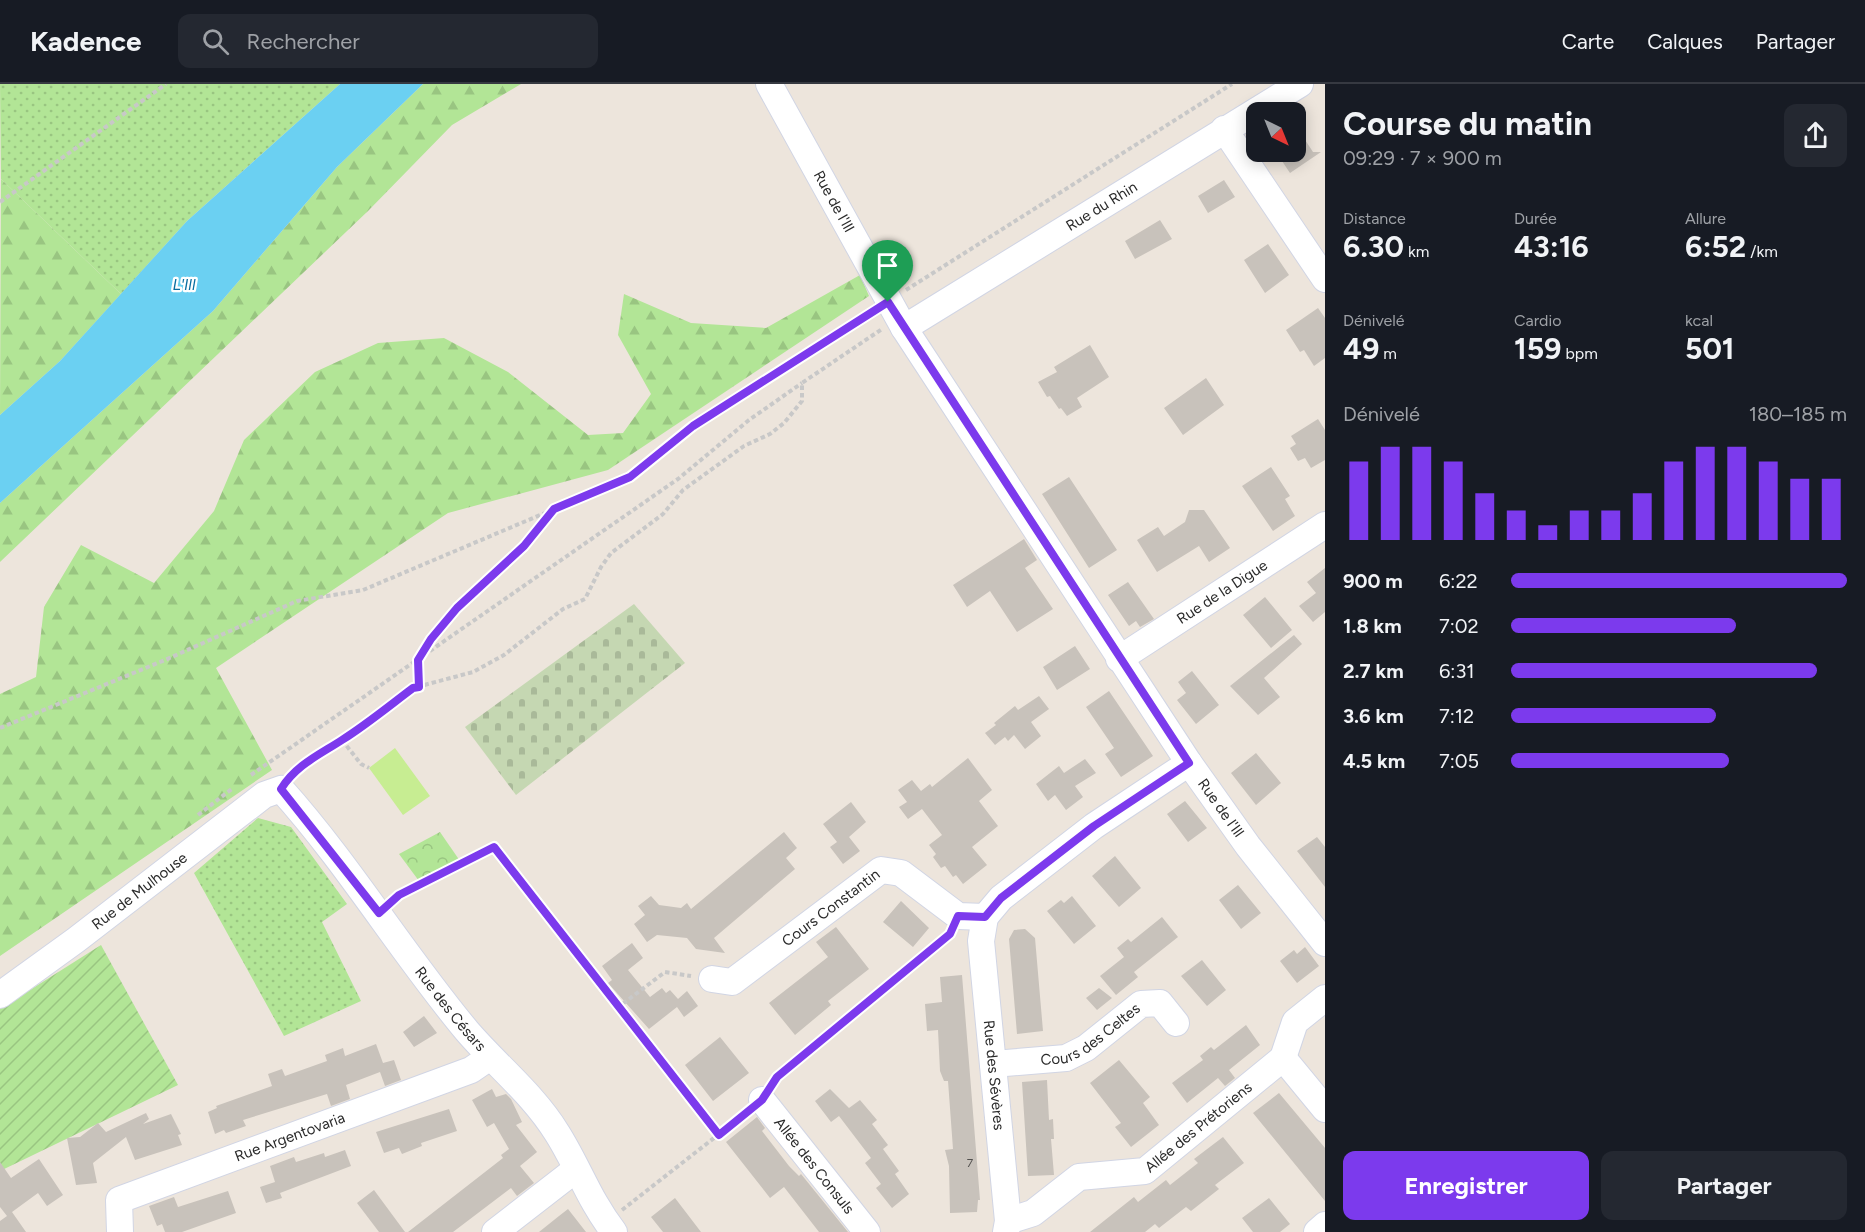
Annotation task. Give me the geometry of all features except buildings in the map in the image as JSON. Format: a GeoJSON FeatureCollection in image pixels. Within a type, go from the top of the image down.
{"type":"FeatureCollection","features":[{"type":"Feature","properties":{"kind":"street","name":"Rue de l'Ill"},"geometry":{"type":"LineString","coordinates":[[769,84],[896,316],[1189,763],[1248,846],[1325,943]]}},
{"type":"Feature","properties":{"kind":"street","name":"Rue du Rhin"},"geometry":{"type":"LineString","coordinates":[[896,316],[1300,84]]}},
{"type":"Feature","properties":{"kind":"street"},"geometry":{"type":"LineString","coordinates":[[1224,129],[1325,279]]}},
{"type":"Feature","properties":{"kind":"street","name":"Rue de la Digue"},"geometry":{"type":"LineString","coordinates":[[1119,659],[1325,525]]}},
{"type":"Feature","properties":{"kind":"street"},"geometry":{"type":"LineString","coordinates":[[958,916],[985,917],[1001,898],[1094,826],[1189,763]]}},
{"type":"Feature","properties":{"kind":"street","name":"Rue des Césars"},"geometry":{"type":"LineString","coordinates":[[281,789],[379,913],[466,1030],[526,1091],[558,1134],[575,1170],[610,1227]]}},
{"type":"Feature","properties":{"kind":"street","name":"Rue de Mulhouse"},"geometry":{"type":"LineString","coordinates":[[0,994],[76,940],[264,795],[281,789]]}},
{"type":"Feature","properties":{"kind":"street","name":"Cours Constantin"},"geometry":{"type":"LineString","coordinates":[[712,979],[732,982],[880,870],[901,873],[958,916]]}},
{"type":"Feature","properties":{"kind":"street","name":"Rue des Sévères"},"geometry":{"type":"LineString","coordinates":[[985,917],[981,941],[1007,1226]]}},
{"type":"Feature","properties":{"kind":"street"},"geometry":{"type":"LineString","coordinates":[[1325,998],[1295,1022],[1283,1058],[1325,1109]]}},
{"type":"Feature","properties":{"kind":"street","name":"Cours des Celtes"},"geometry":{"type":"LineString","coordinates":[[993,1064],[1066,1058],[1086,1048],[1141,1004],[1160,1003],[1176,1023]]}},
{"type":"Feature","properties":{"kind":"street","name":"Rue Argentovaria"},"geometry":{"type":"LineString","coordinates":[[120,1232],[119,1200],[471,1070],[490,1056]]}},
{"type":"Feature","properties":{"kind":"street","name":"Allée des Prétoriens"},"geometry":{"type":"LineString","coordinates":[[1007,1226],[1033,1213],[1079,1177],[1145,1171],[1283,1058]]}},
{"type":"Feature","properties":{"kind":"street","name":"Allée des Consuls"},"geometry":{"type":"LineString","coordinates":[[762,1100],[867,1232]]}},
{"type":"Feature","properties":{"kind":"street"},"geometry":{"type":"LineString","coordinates":[[495,1232],[575,1170]]}},
{"type":"Feature","properties":{"kind":"street"},"geometry":{"type":"LineString","coordinates":[[1317,1232],[1325,1225]]}},
{"type":"Feature","properties":{"kind":"path"},"geometry":{"type":"LineString","coordinates":[[0,202],[166,84]]}},
{"type":"Feature","properties":{"kind":"path"},"geometry":{"type":"LineString","coordinates":[[189,822],[307,735],[678,479],[749,420],[1232,84]]}},
{"type":"Feature","properties":{"kind":"path"},"geometry":{"type":"LineString","coordinates":[[0,728],[165,660],[297,602],[363,590],[630,477],[693,426],[896,316]]}},
{"type":"Feature","properties":{"kind":"path"},"geometry":{"type":"LineString","coordinates":[[281,789],[295,771],[413,688],[473,672],[504,654],[563,609],[585,600],[601,567],[611,553],[663,514],[683,490],[744,446],[770,434],[783,423],[802,401],[802,383]]}},
{"type":"Feature","properties":{"kind":"path"},"geometry":{"type":"LineString","coordinates":[[419,687],[418,660],[431,639],[457,608],[524,546],[554,509]]}},
{"type":"Feature","properties":{"kind":"path"},"geometry":{"type":"LineString","coordinates":[[342,740],[361,764],[369,768]]}},
{"type":"Feature","properties":{"kind":"path"},"geometry":{"type":"LineString","coordinates":[[379,913],[399,895],[494,847],[617,1008],[719,1135]]}},
{"type":"Feature","properties":{"kind":"path"},"geometry":{"type":"LineString","coordinates":[[610,1227],[762,1100],[777,1077],[950,934],[958,916]]}},
{"type":"Feature","properties":{"kind":"path"},"geometry":{"type":"LineString","coordinates":[[617,1008],[665,972],[712,979]]}},
{"type":"Feature","properties":{"kind":"green space"},"geometry":{"type":"Polygon","coordinates":[[[0,84],[340,84],[187,221],[121,294],[1,179],[0,84]]]}},
{"type":"Feature","properties":{"kind":"green space"},"geometry":{"type":"Polygon","coordinates":[[[423,84],[521,84],[452,125],[368,211],[0,562],[0,503],[213,311],[337,167],[423,84]]]}},
{"type":"Feature","properties":{"kind":"green space"},"geometry":{"type":"Polygon","coordinates":[[[1,179],[121,294],[60,361],[0,415],[1,179]]]}},
{"type":"Feature","properties":{"kind":"green space"},"geometry":{"type":"Polygon","coordinates":[[[860,275],[869,296],[608,470],[448,513],[216,668],[272,770],[0,956],[0,694],[36,677],[44,607],[81,545],[154,583],[214,511],[244,440],[315,372],[378,343],[444,338],[508,372],[588,435],[623,433],[651,394],[618,335],[624,294],[691,323],[766,328],[860,275]]]}},
{"type":"Feature","properties":{"kind":"green space"},"geometry":{"type":"Polygon","coordinates":[[[634,604],[685,663],[516,795],[465,727],[634,604]]]}},
{"type":"Feature","properties":{"kind":"green space"},"geometry":{"type":"Polygon","coordinates":[[[395,748],[430,796],[403,815],[369,768],[395,748]]]}},
{"type":"Feature","properties":{"kind":"green space"},"geometry":{"type":"Polygon","coordinates":[[[258,818],[291,827],[347,904],[322,922],[361,1001],[284,1036],[194,873],[258,818]]]}},
{"type":"Feature","properties":{"kind":"green space"},"geometry":{"type":"Polygon","coordinates":[[[440,832],[460,861],[419,881],[399,854],[440,832]]]}},
{"type":"Feature","properties":{"kind":"green space"},"geometry":{"type":"Polygon","coordinates":[[[101,945],[178,1085],[0,1171],[0,1009],[101,945]]]}},
{"type":"Feature","properties":{"kind":"water","name":"L'Ill"},"geometry":{"type":"Polygon","coordinates":[[[340,84],[423,84],[337,167],[213,311],[0,503],[0,415],[60,361],[187,221],[340,84]]]}},
{"type":"Feature","properties":{"kind":"route"},"geometry":{"type":"LineString","coordinates":[[888,302],[1189,763],[1094,826],[1001,898],[985,917],[958,916],[950,934],[777,1077],[762,1100],[719,1135],[617,1008],[494,847],[399,895],[379,913],[281,789],[289,776],[308,760],[342,740],[413,688],[419,687],[418,660],[431,639],[457,608],[489,576],[524,546],[554,509],[630,477],[693,426],[888,302]]}}]}
